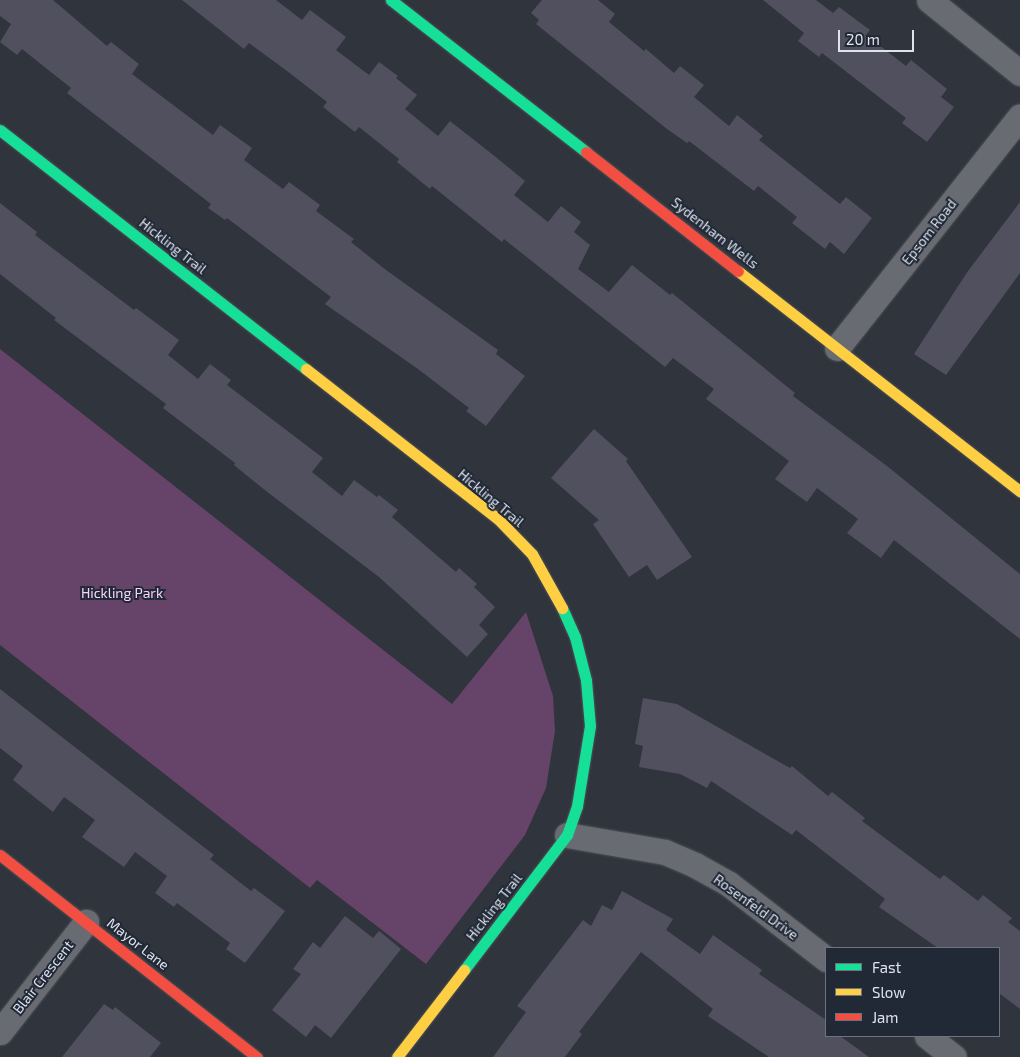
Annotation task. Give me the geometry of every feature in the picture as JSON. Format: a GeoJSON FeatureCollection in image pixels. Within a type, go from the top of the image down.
{"type":"FeatureCollection","features":[{"type":"Feature","properties":{"kind":"street","name":"Sydenham Wells"},"geometry":{"type":"LineString","coordinates":[[390,0],[1020,491]]}},
{"type":"Feature","properties":{"kind":"street"},"geometry":{"type":"LineString","coordinates":[[929,0],[1020,72]]}},
{"type":"Feature","properties":{"kind":"street","name":"Epsom Road"},"geometry":{"type":"LineString","coordinates":[[837,348],[1020,116]]}},
{"type":"Feature","properties":{"kind":"street","name":"Hickling Trail"},"geometry":{"type":"LineString","coordinates":[[0,130],[497,518],[532,554],[556,595],[575,637],[586,680],[590,726],[587,756],[577,806],[567,835],[398,1057]]}},
{"type":"Feature","properties":{"kind":"street","name":"Rosenfeld Drive"},"geometry":{"type":"LineString","coordinates":[[567,835],[664,852],[695,865],[729,884],[825,957]]}},
{"type":"Feature","properties":{"kind":"street","name":"Mayor Lane"},"geometry":{"type":"LineString","coordinates":[[0,855],[257,1057]]}},
{"type":"Feature","properties":{"kind":"street","name":"Blair Crescent"},"geometry":{"type":"LineString","coordinates":[[0,1032],[86,922]]}},
{"type":"Feature","properties":{"kind":"street"},"geometry":{"type":"LineString","coordinates":[[928,1037],[954,1057]]}},
{"type":"Feature","properties":{"kind":"green space","name":"Hickling Park"},"geometry":{"type":"Polygon","coordinates":[[[0,349],[452,704],[526,612],[553,696],[555,731],[546,788],[525,835],[426,964],[317,880],[310,888],[0,645],[0,349]]]}},
{"type":"Feature","properties":{"kind":"building"},"geometry":{"type":"Polygon","coordinates":[[[0,0],[53,0],[107,46],[111,42],[139,64],[132,74],[213,135],[220,125],[252,148],[244,160],[283,189],[289,182],[320,205],[316,211],[354,239],[351,242],[386,270],[498,350],[496,354],[525,376],[486,426],[466,411],[469,408],[418,369],[325,304],[331,297],[227,218],[225,220],[208,208],[211,204],[67,93],[71,88],[22,49],[17,55],[0,42],[11,24],[0,16],[0,0]]]}},
{"type":"Feature","properties":{"kind":"building"},"geometry":{"type":"Polygon","coordinates":[[[182,0],[276,0],[302,20],[310,10],[346,37],[336,50],[369,75],[379,62],[398,76],[396,78],[417,95],[405,109],[438,136],[450,121],[525,181],[514,195],[548,222],[561,206],[581,222],[574,232],[590,245],[578,269],[609,292],[632,265],[670,295],[672,293],[795,393],[793,396],[887,466],[1020,574],[1020,639],[894,540],[881,558],[847,533],[858,519],[817,488],[807,502],[775,479],[789,461],[706,399],[714,389],[673,358],[665,367],[504,239],[502,242],[432,186],[430,189],[397,162],[399,159],[359,127],[355,132],[323,107],[327,102],[287,71],[249,43],[244,49],[182,0]]]}},
{"type":"Feature","properties":{"kind":"building"},"geometry":{"type":"Polygon","coordinates":[[[542,0],[598,0],[615,14],[609,22],[644,51],[646,49],[674,73],[680,66],[704,85],[694,97],[729,126],[737,115],[763,136],[759,140],[840,204],[846,197],[872,218],[844,254],[830,242],[825,249],[792,223],[797,217],[758,186],[754,191],[689,141],[687,143],[667,129],[536,24],[539,20],[531,13],[542,0]]]}},
{"type":"Feature","properties":{"kind":"building"},"geometry":{"type":"Polygon","coordinates":[[[763,0],[816,0],[833,13],[839,7],[870,30],[866,35],[906,66],[911,60],[947,89],[941,97],[954,107],[927,142],[902,123],[906,118],[822,53],[819,57],[798,41],[804,33],[763,0]]]}},
{"type":"Feature","properties":{"kind":"building"},"geometry":{"type":"Polygon","coordinates":[[[1020,202],[1020,273],[946,375],[914,354],[968,271],[1020,202]]]}},
{"type":"Feature","properties":{"kind":"building"},"geometry":{"type":"Polygon","coordinates":[[[0,203],[37,232],[35,235],[134,310],[136,308],[179,340],[168,355],[198,379],[210,364],[231,380],[227,385],[323,458],[312,472],[342,496],[354,480],[377,497],[379,495],[398,510],[392,517],[456,572],[459,568],[477,584],[474,587],[495,607],[479,625],[488,634],[467,657],[379,577],[266,491],[234,465],[235,463],[163,408],[166,404],[54,320],[56,318],[0,274],[0,203]]]}},
{"type":"Feature","properties":{"kind":"building"},"geometry":{"type":"Polygon","coordinates":[[[594,429],[628,459],[626,461],[692,557],[657,580],[647,565],[629,577],[593,524],[599,520],[551,478],[594,429]]]}},
{"type":"Feature","properties":{"kind":"building"},"geometry":{"type":"Polygon","coordinates":[[[0,689],[214,855],[210,859],[251,891],[254,888],[285,911],[245,963],[226,949],[230,943],[177,903],[174,907],[155,893],[167,876],[135,852],[124,867],[82,837],[95,820],[64,797],[53,812],[13,780],[23,766],[0,748],[0,689]]]}},
{"type":"Feature","properties":{"kind":"building"},"geometry":{"type":"Polygon","coordinates":[[[643,698],[677,704],[790,768],[792,766],[828,796],[832,792],[865,818],[862,821],[940,879],[944,875],[978,901],[983,895],[1012,918],[1008,922],[1020,931],[1020,1009],[1000,994],[1000,947],[937,947],[879,907],[885,899],[796,830],[792,835],[711,781],[707,788],[680,774],[639,767],[643,746],[635,744],[643,698]]]}},
{"type":"Feature","properties":{"kind":"building"},"geometry":{"type":"Polygon","coordinates":[[[622,891],[673,919],[666,930],[700,954],[713,935],[762,970],[759,974],[825,1019],[825,1037],[841,1037],[869,1057],[769,1057],[708,1016],[713,1009],[641,952],[579,1032],[582,1034],[565,1057],[493,1057],[526,1012],[517,1006],[583,920],[591,926],[602,905],[612,910],[622,891]]]}},
{"type":"Feature","properties":{"kind":"building"},"geometry":{"type":"Polygon","coordinates":[[[345,916],[373,938],[379,931],[401,949],[331,1038],[315,1025],[306,1037],[272,1010],[301,974],[293,969],[313,942],[320,948],[345,916]]]}},
{"type":"Feature","properties":{"kind":"building"},"geometry":{"type":"Polygon","coordinates":[[[104,1004],[113,1010],[115,1007],[161,1043],[150,1057],[62,1057],[104,1004]]]}},
{"type":"Feature","properties":{"kind":"traffic: fast"},"geometry":{"type":"LineString","coordinates":[[391,0],[586,152]]}},
{"type":"Feature","properties":{"kind":"traffic: fast"},"geometry":{"type":"LineString","coordinates":[[0,130],[306,369]]}},
{"type":"Feature","properties":{"kind":"traffic: fast"},"geometry":{"type":"LineString","coordinates":[[464,970],[567,835],[577,806],[590,726],[586,680],[575,637],[562,608]]}},
{"type":"Feature","properties":{"kind":"traffic: slow"},"geometry":{"type":"LineString","coordinates":[[738,271],[1020,491]]}},
{"type":"Feature","properties":{"kind":"traffic: slow"},"geometry":{"type":"LineString","coordinates":[[306,369],[497,518],[532,554],[562,608]]}},
{"type":"Feature","properties":{"kind":"traffic: slow"},"geometry":{"type":"LineString","coordinates":[[397,1057],[464,970]]}},
{"type":"Feature","properties":{"kind":"traffic: jam"},"geometry":{"type":"LineString","coordinates":[[586,152],[738,271]]}},
{"type":"Feature","properties":{"kind":"traffic: jam"},"geometry":{"type":"LineString","coordinates":[[0,855],[257,1057]]}}]}
